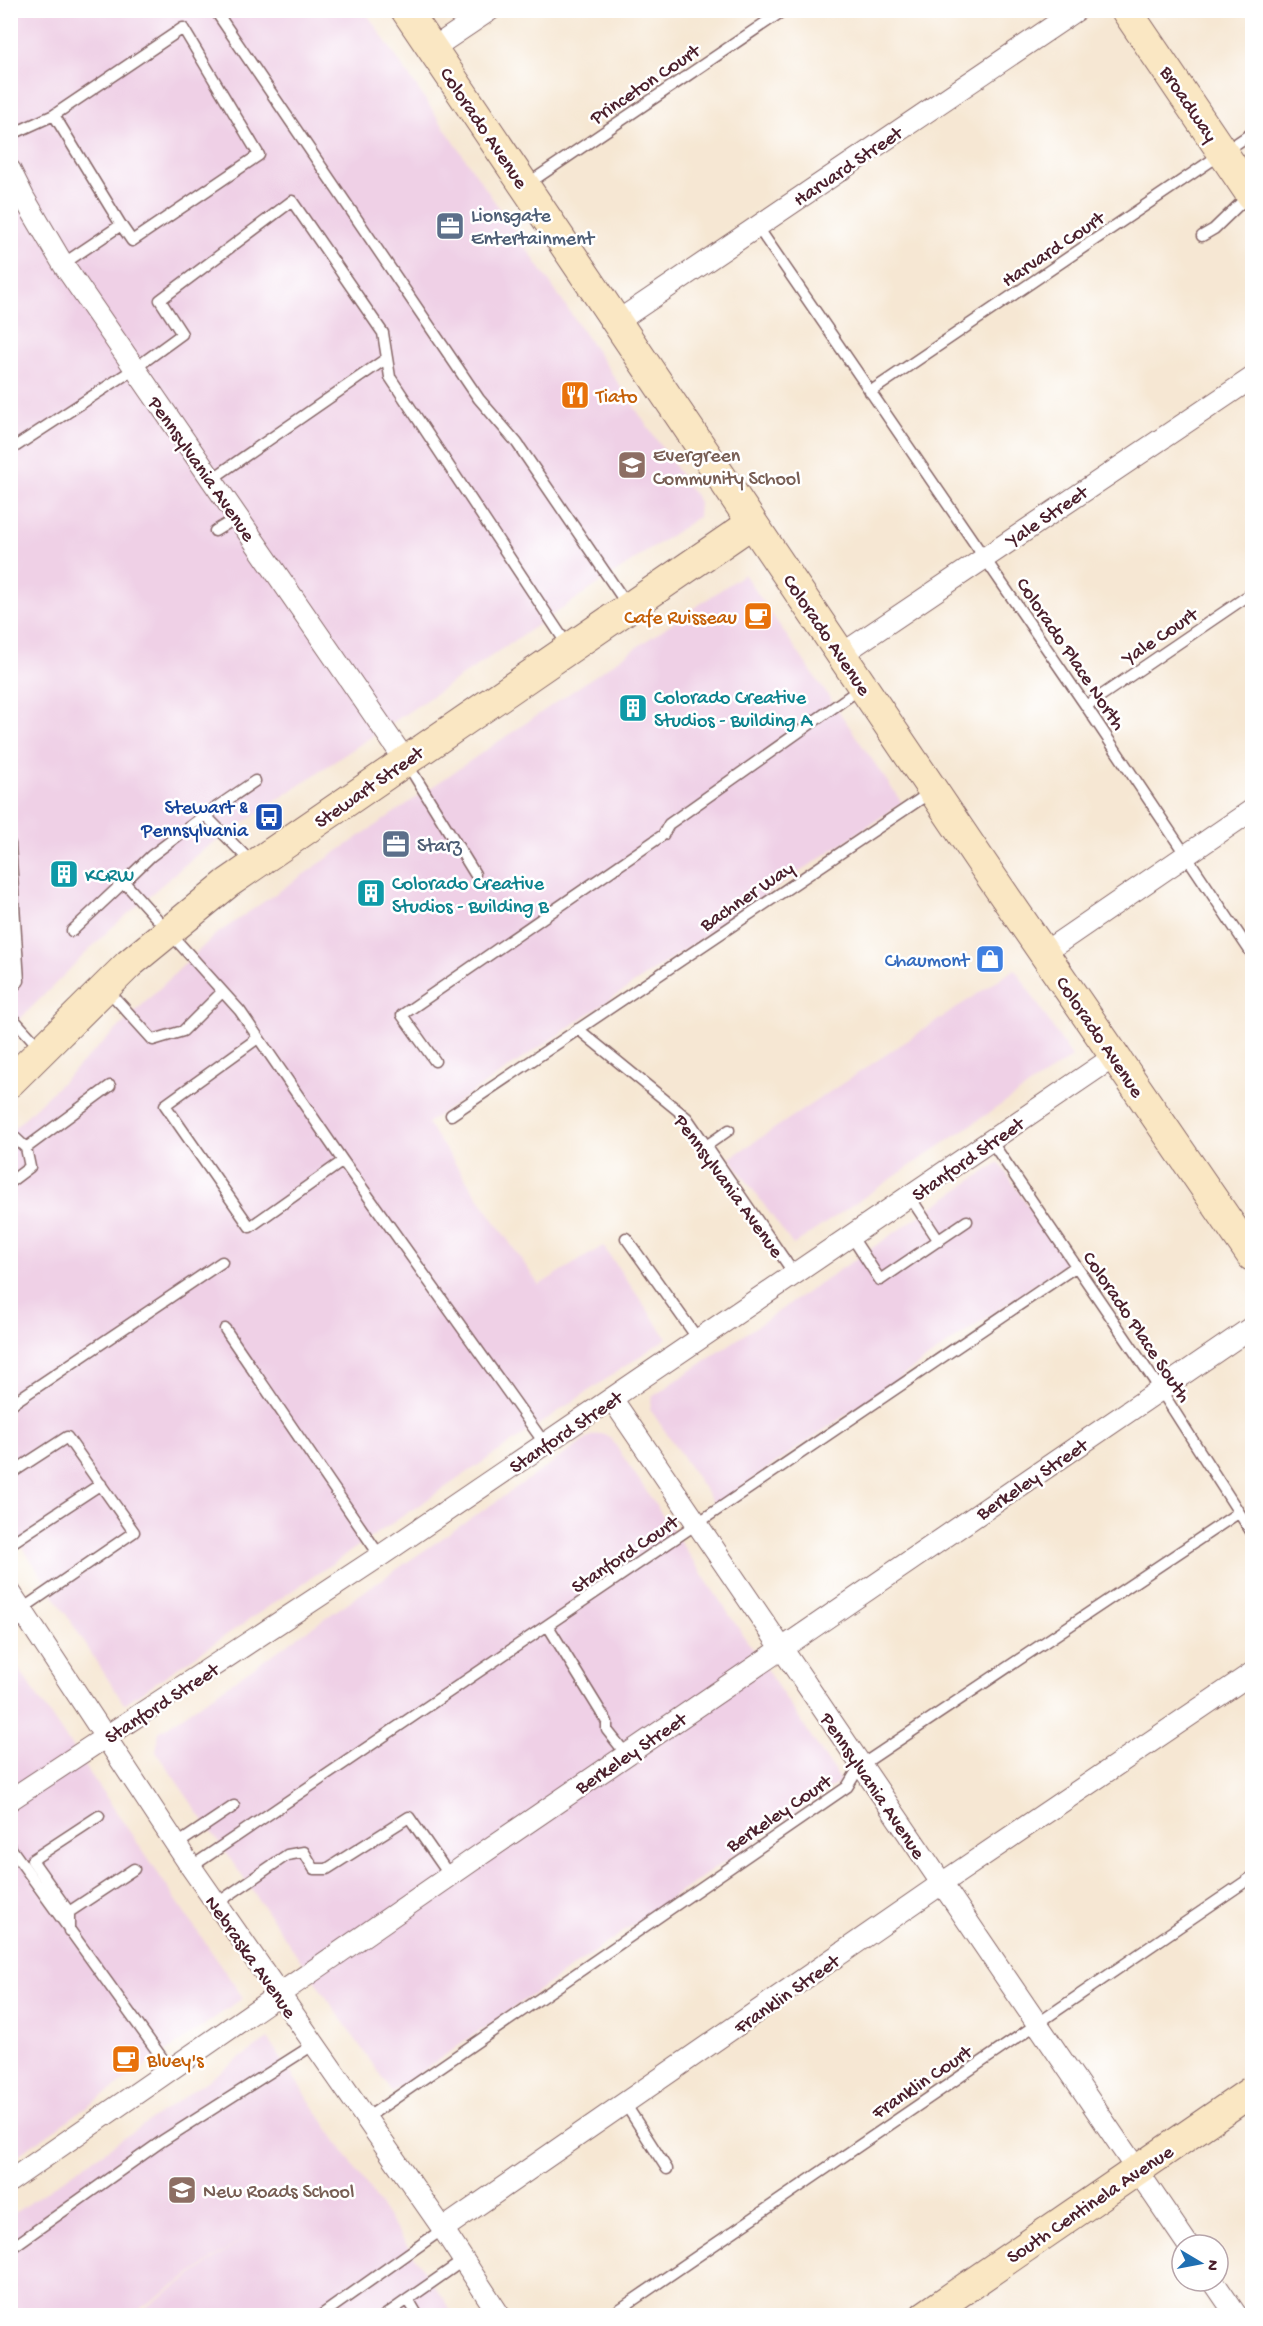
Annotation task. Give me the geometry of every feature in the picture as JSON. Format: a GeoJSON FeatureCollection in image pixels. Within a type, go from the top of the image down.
{"type":"FeatureCollection","features":[{"type":"Feature","properties":{"kind":"street","name":"Colorado Avenue"},"geometry":{"type":"LineString","coordinates":[[406,10],[1114,1056],[1251,1249]]}},
{"type":"Feature","properties":{"kind":"street"},"geometry":{"type":"LineString","coordinates":[[432,49],[490,10]]}},
{"type":"Feature","properties":{"kind":"street","name":"Harvard Street"},"geometry":{"type":"LineString","coordinates":[[618,321],[1077,10]]}},
{"type":"Feature","properties":{"kind":"street","name":"Broadway"},"geometry":{"type":"LineString","coordinates":[[1126,10],[1242,147]]}},
{"type":"Feature","properties":{"kind":"street","name":"Broadway"},"geometry":{"type":"LineString","coordinates":[[1150,10],[1242,147],[1252,195]]}},
{"type":"Feature","properties":{"kind":"street","name":"Pennsylvania Avenue"},"geometry":{"type":"LineString","coordinates":[[10,170],[20,200],[134,369],[405,760]]}},
{"type":"Feature","properties":{"kind":"street","name":"Yale Street"},"geometry":{"type":"LineString","coordinates":[[842,654],[1252,378]]}},
{"type":"Feature","properties":{"kind":"street","name":"Stewart Street"},"geometry":{"type":"LineString","coordinates":[[10,1082],[105,988],[168,931],[254,865],[405,760],[630,609],[752,523]]}},
{"type":"Feature","properties":{"kind":"street"},"geometry":{"type":"LineString","coordinates":[[1045,952],[1252,810]]}},
{"type":"Feature","properties":{"kind":"street","name":"Stanford Street"},"geometry":{"type":"LineString","coordinates":[[10,1800],[381,1556],[698,1339],[852,1237],[1114,1056]]}},
{"type":"Feature","properties":{"kind":"street","name":"Berkeley Street"},"geometry":{"type":"LineString","coordinates":[[10,2181],[626,1754],[1252,1327]]}},
{"type":"Feature","properties":{"kind":"street","name":"Pennsylvania Avenue"},"geometry":{"type":"LineString","coordinates":[[612,1399],[1036,2025],[1180,2233]]}},
{"type":"Feature","properties":{"kind":"street","name":"Nebraska Avenue"},"geometry":{"type":"LineString","coordinates":[[17,1611],[107,1737],[216,1904],[443,2229],[500,2316]]}},
{"type":"Feature","properties":{"kind":"street","name":"Franklin Street"},"geometry":{"type":"LineString","coordinates":[[443,2229],[626,2105],[941,1884],[1252,1673]]}},
{"type":"Feature","properties":{"kind":"street","name":"South Centinela Avenue"},"geometry":{"type":"LineString","coordinates":[[925,2316],[1252,2091]]}},
{"type":"Feature","properties":{"kind":"street"},"geometry":{"type":"LineString","coordinates":[[1220,2293],[1232,2314]]}},
{"type":"Feature","properties":{"kind":"lane"},"geometry":{"type":"LineString","coordinates":[[215,10],[478,399],[517,444],[630,609]]}},
{"type":"Feature","properties":{"kind":"lane","name":"Princeton Court"},"geometry":{"type":"LineString","coordinates":[[524,186],[784,10]]}},
{"type":"Feature","properties":{"kind":"lane"},"geometry":{"type":"LineString","coordinates":[[10,135],[54,115],[183,28],[260,155],[132,241],[54,115]]}},
{"type":"Feature","properties":{"kind":"lane","name":"Harvard Court"},"geometry":{"type":"LineString","coordinates":[[870,392],[1242,147]]}},
{"type":"Feature","properties":{"kind":"lane"},"geometry":{"type":"LineString","coordinates":[[1202,236],[1214,229],[1252,195]]}},
{"type":"Feature","properties":{"kind":"lane"},"geometry":{"type":"LineString","coordinates":[[10,450],[134,369],[182,334],[160,300],[292,201],[383,333],[390,377],[571,649]]}},
{"type":"Feature","properties":{"kind":"lane"},"geometry":{"type":"LineString","coordinates":[[63,264],[121,225]]}},
{"type":"Feature","properties":{"kind":"lane","name":"Colorado Place North"},"geometry":{"type":"LineString","coordinates":[[757,226],[1086,706],[1252,954]]}},
{"type":"Feature","properties":{"kind":"lane"},"geometry":{"type":"LineString","coordinates":[[212,479],[387,358]]}},
{"type":"Feature","properties":{"kind":"lane"},"geometry":{"type":"LineString","coordinates":[[215,531],[238,517]]}},
{"type":"Feature","properties":{"kind":"lane","name":"Yale Court"},"geometry":{"type":"LineString","coordinates":[[1086,706],[1252,593]]}},
{"type":"Feature","properties":{"kind":"lane"},"geometry":{"type":"LineString","coordinates":[[435,1061],[402,1015],[663,835],[669,824],[864,686]]}},
{"type":"Feature","properties":{"kind":"lane"},"geometry":{"type":"LineString","coordinates":[[405,760],[475,874]]}},
{"type":"Feature","properties":{"kind":"lane"},"geometry":{"type":"LineString","coordinates":[[72,931],[151,856],[255,781]]}},
{"type":"Feature","properties":{"kind":"lane","name":"Bachner Way"},"geometry":{"type":"LineString","coordinates":[[451,1115],[933,790]]}},
{"type":"Feature","properties":{"kind":"lane"},"geometry":{"type":"LineString","coordinates":[[205,815],[254,865]]}},
{"type":"Feature","properties":{"kind":"lane"},"geometry":{"type":"LineString","coordinates":[[10,844],[19,981],[10,990]]}},
{"type":"Feature","properties":{"kind":"lane"},"geometry":{"type":"LineString","coordinates":[[123,882],[240,1011],[343,1161],[545,1444]]}},
{"type":"Feature","properties":{"kind":"lane"},"geometry":{"type":"LineString","coordinates":[[105,988],[153,1040],[183,1031],[222,992]]}},
{"type":"Feature","properties":{"kind":"lane"},"geometry":{"type":"LineString","coordinates":[[10,1016],[43,1050]]}},
{"type":"Feature","properties":{"kind":"lane","name":"Pennsylvania Avenue"},"geometry":{"type":"LineString","coordinates":[[578,1029],[687,1118],[795,1275]]}},
{"type":"Feature","properties":{"kind":"lane"},"geometry":{"type":"LineString","coordinates":[[258,1038],[165,1105],[250,1227],[343,1161]]}},
{"type":"Feature","properties":{"kind":"lane"},"geometry":{"type":"LineString","coordinates":[[26,1148],[110,1086]]}},
{"type":"Feature","properties":{"kind":"lane"},"geometry":{"type":"LineString","coordinates":[[706,1146],[729,1130]]}},
{"type":"Feature","properties":{"kind":"lane"},"geometry":{"type":"LineString","coordinates":[[10,1133],[26,1148],[30,1167],[10,1182]]}},
{"type":"Feature","properties":{"kind":"lane","name":"Colorado Place South"},"geometry":{"type":"LineString","coordinates":[[991,1141],[1160,1389],[1252,1533]]}},
{"type":"Feature","properties":{"kind":"lane"},"geometry":{"type":"LineString","coordinates":[[910,1197],[939,1240]]}},
{"type":"Feature","properties":{"kind":"lane"},"geometry":{"type":"LineString","coordinates":[[852,1237],[880,1280],[967,1221]]}},
{"type":"Feature","properties":{"kind":"lane"},"geometry":{"type":"LineString","coordinates":[[626,1238],[698,1339]]}},
{"type":"Feature","properties":{"kind":"lane"},"geometry":{"type":"LineString","coordinates":[[10,1405],[222,1262]]}},
{"type":"Feature","properties":{"kind":"lane","name":"Stanford Court"},"geometry":{"type":"LineString","coordinates":[[191,1867],[698,1526],[1076,1266]]}},
{"type":"Feature","properties":{"kind":"lane"},"geometry":{"type":"LineString","coordinates":[[225,1329],[381,1556]]}},
{"type":"Feature","properties":{"kind":"lane"},"geometry":{"type":"LineString","coordinates":[[10,1474],[67,1437],[134,1532],[17,1611]]}},
{"type":"Feature","properties":{"kind":"lane"},"geometry":{"type":"LineString","coordinates":[[10,1544],[101,1484]]}},
{"type":"Feature","properties":{"kind":"lane","name":"Berkeley Court"},"geometry":{"type":"LineString","coordinates":[[364,2119],[847,1786],[860,1766],[1238,1513]]}},
{"type":"Feature","properties":{"kind":"lane"},"geometry":{"type":"LineString","coordinates":[[548,1626],[607,1722],[607,1730],[626,1754]]}},
{"type":"Feature","properties":{"kind":"lane"},"geometry":{"type":"LineString","coordinates":[[176,1845],[234,1806]]}},
{"type":"Feature","properties":{"kind":"lane"},"geometry":{"type":"LineString","coordinates":[[69,1931],[69,1912],[32,1860],[99,1816]]}},
{"type":"Feature","properties":{"kind":"lane"},"geometry":{"type":"LineString","coordinates":[[216,1904],[287,1855],[304,1852],[314,1869],[327,1869],[409,1817],[450,1876]]}},
{"type":"Feature","properties":{"kind":"lane"},"geometry":{"type":"LineString","coordinates":[[10,1847],[170,2069]]}},
{"type":"Feature","properties":{"kind":"lane"},"geometry":{"type":"LineString","coordinates":[[69,1912],[135,1869]]}},
{"type":"Feature","properties":{"kind":"lane","name":"Franklin Court"},"geometry":{"type":"LineString","coordinates":[[610,2316],[1252,1877]]}},
{"type":"Feature","properties":{"kind":"lane"},"geometry":{"type":"LineString","coordinates":[[10,2249],[162,2141],[313,2045]]}},
{"type":"Feature","properties":{"kind":"lane"},"geometry":{"type":"LineString","coordinates":[[626,2105],[667,2169]]}},
{"type":"Feature","properties":{"kind":"lane","name":"Franklin Street"},"geometry":{"type":"LineString","coordinates":[[320,2316],[443,2229]]}},
{"type":"Feature","properties":{"kind":"lane"},"geometry":{"type":"LineString","coordinates":[[384,2316],[464,2260]]}},
{"type":"Feature","properties":{"kind":"lane"},"geometry":{"type":"LineString","coordinates":[[408,2299],[418,2316]]}},
{"type":"Feature","properties":{"kind":"shaded area"},"geometry":{"type":"Polygon","coordinates":[[[11,11],[365,11],[699,502],[698,517],[200,852],[109,930],[11,1028],[11,11]]]}},
{"type":"Feature","properties":{"kind":"shaded area"},"geometry":{"type":"Polygon","coordinates":[[[744,574],[902,803],[427,1123],[539,1285],[603,1246],[667,1338],[124,1704],[11,1529],[11,1131],[215,935],[744,574]]]}},
{"type":"Feature","properties":{"kind":"shaded area"},"geometry":{"type":"Polygon","coordinates":[[[1015,969],[1072,1057],[793,1245],[730,1158],[1015,969]]]}},
{"type":"Feature","properties":{"kind":"shaded area"},"geometry":{"type":"Polygon","coordinates":[[[999,1162],[1066,1263],[715,1505],[650,1409],[652,1397],[999,1162]]]}},
{"type":"Feature","properties":{"kind":"shaded area"},"geometry":{"type":"Polygon","coordinates":[[[602,1434],[610,1437],[841,1781],[392,2092],[156,1752],[159,1732],[593,1435],[602,1434]]]}},
{"type":"Feature","properties":{"kind":"shaded area"},"geometry":{"type":"Polygon","coordinates":[[[10,1656],[243,1998],[11,2160],[10,2160],[10,1656]]]}},
{"type":"Feature","properties":{"kind":"shaded area","name":"New Roads School"},"geometry":{"type":"Polygon","coordinates":[[[268,2039],[454,2315],[135,2315],[260,2228],[131,2315],[11,2315],[10,2216],[268,2039]]]}},
{"type":"Feature","properties":{"kind":"place","name":"Lionsgate Entertainment"},"geometry":{"type":"Point","coordinates":[450,226]}},
{"type":"Feature","properties":{"kind":"place","name":"Tiato"},"geometry":{"type":"Point","coordinates":[575,395]}},
{"type":"Feature","properties":{"kind":"place","name":"Evergreen Community School"},"geometry":{"type":"Point","coordinates":[632,465]}},
{"type":"Feature","properties":{"kind":"place","name":"Cafe Ruisseau"},"geometry":{"type":"Point","coordinates":[758,616]}},
{"type":"Feature","properties":{"kind":"place","name":"Colorado Creative Studios - Building A"},"geometry":{"type":"Point","coordinates":[633,708]}},
{"type":"Feature","properties":{"kind":"place","name":"Stewart & Pennsylvania"},"geometry":{"type":"Point","coordinates":[269,817]}},
{"type":"Feature","properties":{"kind":"place","name":"Starz"},"geometry":{"type":"Point","coordinates":[396,844]}},
{"type":"Feature","properties":{"kind":"place","name":"KCRW"},"geometry":{"type":"Point","coordinates":[64,874]}},
{"type":"Feature","properties":{"kind":"place","name":"Colorado Creative Studios - Building B"},"geometry":{"type":"Point","coordinates":[371,893]}},
{"type":"Feature","properties":{"kind":"place","name":"Chaumont"},"geometry":{"type":"Point","coordinates":[990,959]}},
{"type":"Feature","properties":{"kind":"place","name":"Bluey's"},"geometry":{"type":"Point","coordinates":[126,2059]}},
{"type":"Feature","properties":{"kind":"place","name":"New Roads School"},"geometry":{"type":"Point","coordinates":[182,2190]}}]}
